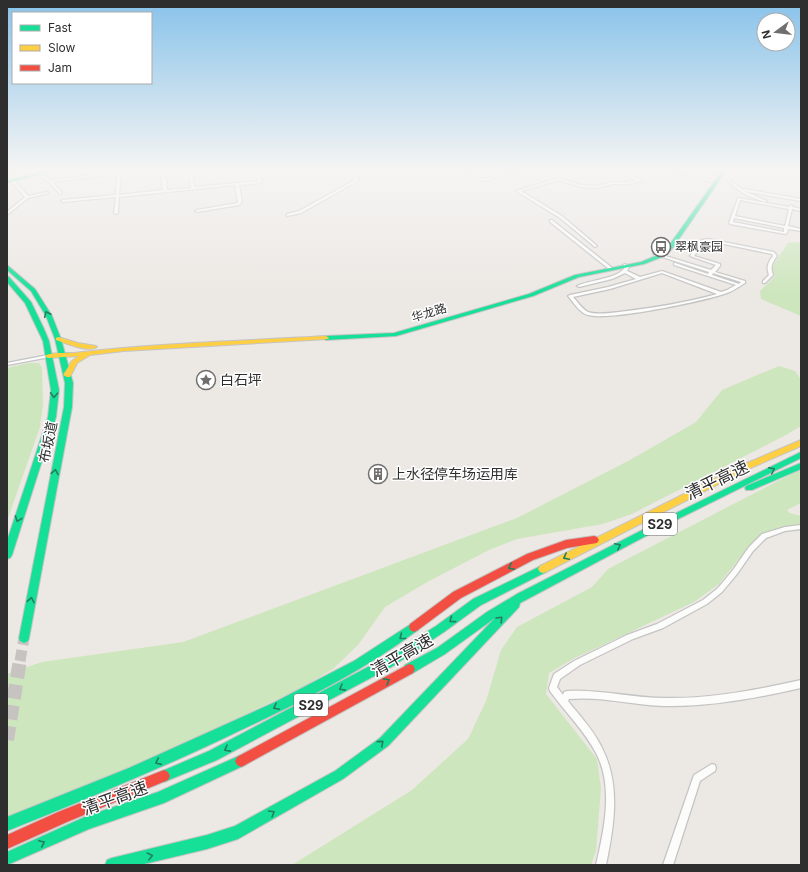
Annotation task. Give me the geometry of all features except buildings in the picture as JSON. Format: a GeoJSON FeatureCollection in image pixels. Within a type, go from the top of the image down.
{"type":"FeatureCollection","features":[{"type":"Feature","properties":{"kind":"main road","name":"华龙路"},"geometry":{"type":"LineString","coordinates":[[655,256],[666,247],[691,212]]}},
{"type":"Feature","properties":{"kind":"main road","name":"华龙路"},"geometry":{"type":"LineString","coordinates":[[92,350],[125,344],[393,332],[528,292],[573,274],[608,267],[626,268],[670,248],[695,212]]}},
{"type":"Feature","properties":{"kind":"main road","name":"布坂道"},"geometry":{"type":"LineString","coordinates":[[7,267],[33,290],[46,310],[58,339],[69,383],[68,407],[24,638]]}},
{"type":"Feature","properties":{"kind":"main road","name":"华龙路"},"geometry":{"type":"LineString","coordinates":[[92,350],[394,335],[531,295],[577,276],[608,267]]}},
{"type":"Feature","properties":{"kind":"main road","name":"布坂道"},"geometry":{"type":"LineString","coordinates":[[7,555],[52,417],[55,390],[46,341],[25,299],[8,280]]}},
{"type":"Feature","properties":{"kind":"main road"},"geometry":{"type":"LineString","coordinates":[[58,339],[92,350]]}},
{"type":"Feature","properties":{"kind":"main road"},"geometry":{"type":"LineString","coordinates":[[48,356],[92,350]]}},
{"type":"Feature","properties":{"kind":"main road"},"geometry":{"type":"LineString","coordinates":[[67,374],[74,362],[92,350]]}},
{"type":"Feature","properties":{"kind":"main road"},"geometry":{"type":"LineString","coordinates":[[743,468],[801,436]]}},
{"type":"Feature","properties":{"kind":"main road","name":"清平高速"},"geometry":{"type":"LineString","coordinates":[[7,842],[63,817],[213,756],[371,673],[416,645],[477,602],[743,468],[801,443]]}},
{"type":"Feature","properties":{"kind":"main road","name":"清平高速"},"geometry":{"type":"LineString","coordinates":[[7,859],[66,832],[159,798],[221,771],[312,723],[441,651],[491,615],[521,597],[671,519],[801,455]]}},
{"type":"Feature","properties":{"kind":"main road"},"geometry":{"type":"LineString","coordinates":[[671,519],[697,511],[801,466]]}},
{"type":"Feature","properties":{"kind":"main road"},"geometry":{"type":"LineString","coordinates":[[7,824],[98,789],[153,765],[219,735],[324,683],[392,645],[457,595],[533,556],[561,545],[600,539]]}},
{"type":"Feature","properties":{"kind":"main road"},"geometry":{"type":"LineString","coordinates":[[112,865],[207,842],[238,832],[339,775],[384,742],[521,597]]}},
{"type":"Feature","properties":{"kind":"street"},"geometry":{"type":"LineString","coordinates":[[288,215],[301,212]]}},
{"type":"Feature","properties":{"kind":"street"},"geometry":{"type":"LineString","coordinates":[[552,212],[561,217],[595,246],[585,248]]}},
{"type":"Feature","properties":{"kind":"street"},"geometry":{"type":"LineString","coordinates":[[735,212],[731,222],[785,233],[790,212]]}},
{"type":"Feature","properties":{"kind":"street"},"geometry":{"type":"LineString","coordinates":[[550,220],[608,267]]}},
{"type":"Feature","properties":{"kind":"street"},"geometry":{"type":"LineString","coordinates":[[787,227],[801,230]]}},
{"type":"Feature","properties":{"kind":"street"},"geometry":{"type":"LineString","coordinates":[[710,274],[719,265],[692,256],[704,241],[709,240],[773,253],[775,256],[769,264],[768,269],[771,275],[764,282]]}},
{"type":"Feature","properties":{"kind":"street"},"geometry":{"type":"LineString","coordinates":[[655,256],[739,285]]}},
{"type":"Feature","properties":{"kind":"street"},"geometry":{"type":"LineString","coordinates":[[579,286],[611,278],[626,268],[640,279]]}},
{"type":"Feature","properties":{"kind":"street"},"geometry":{"type":"LineString","coordinates":[[710,274],[744,282],[722,294],[692,302],[661,306],[628,313],[602,315],[588,314],[570,296],[609,288],[662,272],[722,294]]}},
{"type":"Feature","properties":{"kind":"street"},"geometry":{"type":"LineString","coordinates":[[7,364],[48,356]]}},
{"type":"Feature","properties":{"kind":"street"},"geometry":{"type":"LineString","coordinates":[[601,865],[606,845],[610,792],[605,766],[599,751],[592,740],[553,688],[557,677],[577,663],[630,637],[660,626],[705,602],[720,590],[751,549],[764,536],[784,529],[801,527]]}},
{"type":"Feature","properties":{"kind":"street"},"geometry":{"type":"LineString","coordinates":[[563,702],[567,695],[578,694],[625,697],[663,702],[726,699],[801,684]]}},
{"type":"Feature","properties":{"kind":"street"},"geometry":{"type":"LineString","coordinates":[[668,865],[696,778],[712,768]]}},
{"type":"Feature","properties":{"kind":"green space"},"geometry":{"type":"Polygon","coordinates":[[[801,242],[801,316],[761,299],[760,291],[775,276],[772,267],[788,243],[801,242]]]}},
{"type":"Feature","properties":{"kind":"green space"},"geometry":{"type":"Polygon","coordinates":[[[28,363],[39,363],[42,368],[43,405],[40,427],[7,521],[7,368],[28,363]]]}},
{"type":"Feature","properties":{"kind":"green space"},"geometry":{"type":"Polygon","coordinates":[[[779,366],[795,371],[801,380],[801,426],[786,435],[632,514],[603,524],[517,539],[489,550],[429,581],[385,607],[358,645],[333,669],[301,688],[95,785],[7,816],[7,674],[42,662],[183,642],[517,518],[630,460],[696,422],[722,390],[779,366]]]}},
{"type":"Feature","properties":{"kind":"green space"},"geometry":{"type":"Polygon","coordinates":[[[801,469],[801,503],[787,510],[790,513],[801,516],[801,531],[786,530],[763,534],[751,544],[719,584],[694,602],[573,659],[549,673],[546,694],[597,759],[601,788],[596,851],[591,865],[292,865],[412,790],[468,739],[486,701],[501,650],[517,627],[592,587],[608,569],[801,469]]]}},
{"type":"Feature","properties":{"kind":"tunnel"},"geometry":{"type":"LineString","coordinates":[[20,661],[24,638]]}},
{"type":"Feature","properties":{"kind":"tunnel"},"geometry":{"type":"LineString","coordinates":[[7,740],[20,660]]}},
{"type":"Feature","properties":{"kind":"traffic: fast"},"geometry":{"type":"LineString","coordinates":[[326,338],[394,335],[531,295],[577,276],[642,263],[660,256],[670,248],[695,212]]}},
{"type":"Feature","properties":{"kind":"traffic: fast"},"geometry":{"type":"LineString","coordinates":[[7,267],[33,290],[49,316],[58,339],[69,383],[68,407],[24,638]]}},
{"type":"Feature","properties":{"kind":"traffic: fast"},"geometry":{"type":"LineString","coordinates":[[7,278],[28,302],[41,329],[46,341],[55,390],[52,417],[7,555]]}},
{"type":"Feature","properties":{"kind":"traffic: fast"},"geometry":{"type":"LineString","coordinates":[[409,669],[441,651],[491,615],[521,597],[671,519],[801,455]]}},
{"type":"Feature","properties":{"kind":"traffic: fast"},"geometry":{"type":"LineString","coordinates":[[749,488],[801,466]]}},
{"type":"Feature","properties":{"kind":"traffic: fast"},"geometry":{"type":"LineString","coordinates":[[164,776],[213,756],[389,662],[440,629],[477,602],[543,569]]}},
{"type":"Feature","properties":{"kind":"traffic: fast"},"geometry":{"type":"LineString","coordinates":[[112,865],[207,842],[238,832],[339,775],[384,742],[515,604]]}},
{"type":"Feature","properties":{"kind":"traffic: fast"},"geometry":{"type":"LineString","coordinates":[[7,824],[133,773],[278,707],[358,665],[414,627]]}},
{"type":"Feature","properties":{"kind":"traffic: fast"},"geometry":{"type":"LineString","coordinates":[[7,859],[87,823],[159,798],[241,761]]}},
{"type":"Feature","properties":{"kind":"traffic: slow"},"geometry":{"type":"LineString","coordinates":[[48,356],[62,356],[124,349],[326,338]]}},
{"type":"Feature","properties":{"kind":"traffic: slow"},"geometry":{"type":"LineString","coordinates":[[58,339],[77,345],[94,347]]}},
{"type":"Feature","properties":{"kind":"traffic: slow"},"geometry":{"type":"LineString","coordinates":[[67,375],[74,362],[87,354]]}},
{"type":"Feature","properties":{"kind":"traffic: slow"},"geometry":{"type":"LineString","coordinates":[[543,569],[743,468],[801,443]]}},
{"type":"Feature","properties":{"kind":"traffic: jam"},"geometry":{"type":"LineString","coordinates":[[414,627],[457,595],[530,557],[566,544],[594,540]]}},
{"type":"Feature","properties":{"kind":"traffic: jam"},"geometry":{"type":"LineString","coordinates":[[241,761],[409,669]]}},
{"type":"Feature","properties":{"kind":"traffic: jam"},"geometry":{"type":"LineString","coordinates":[[7,842],[63,817],[164,776]]}},
{"type":"Feature","properties":{"kind":"place","name":"翠枫豪园"},"geometry":{"type":"Point","coordinates":[661,247]}},
{"type":"Feature","properties":{"kind":"place","name":"白石坪"},"geometry":{"type":"Point","coordinates":[206,380]}},
{"type":"Feature","properties":{"kind":"place","name":"上水径停车场运用库"},"geometry":{"type":"Point","coordinates":[378,474]}}]}
